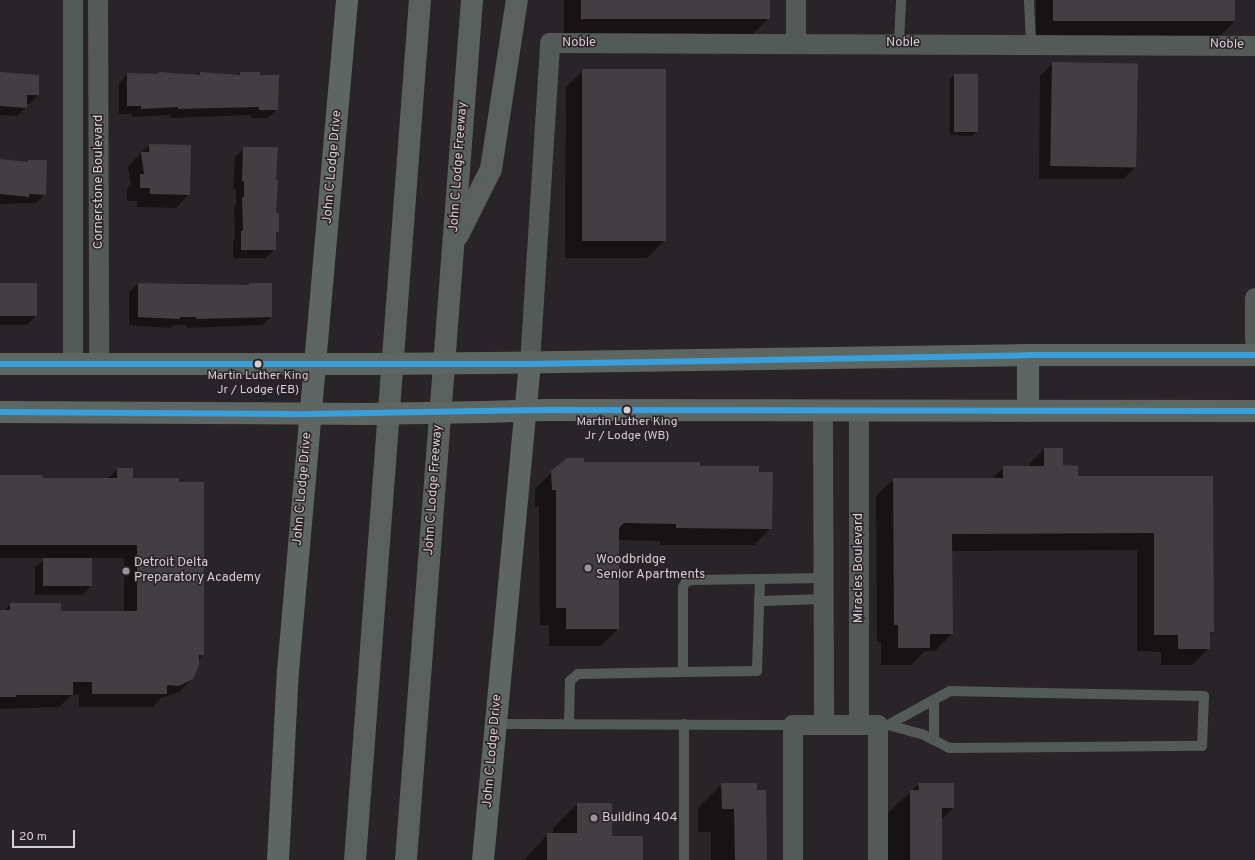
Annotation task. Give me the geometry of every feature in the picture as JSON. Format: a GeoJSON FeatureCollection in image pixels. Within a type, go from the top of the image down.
{"type":"FeatureCollection","features":[{"type":"Feature","properties":{"kind":"highway"},"geometry":{"type":"LineString","coordinates":[[355,860],[420,0]]}},
{"type":"Feature","properties":{"kind":"highway","name":"John C Lodge Freeway"},"geometry":{"type":"LineString","coordinates":[[406,860],[472,0]]}},
{"type":"Feature","properties":{"kind":"highway"},"geometry":{"type":"LineString","coordinates":[[453,245],[491,169],[517,0]]}},
{"type":"Feature","properties":{"kind":"main road","name":"John C Lodge Drive"},"geometry":{"type":"LineString","coordinates":[[278,860],[284,721],[314,363],[347,0]]}},
{"type":"Feature","properties":{"kind":"main road"},"geometry":{"type":"LineString","coordinates":[[0,364],[530,364],[1028,355],[1255,355]]}},
{"type":"Feature","properties":{"kind":"main road"},"geometry":{"type":"LineString","coordinates":[[1028,355],[1028,411]]}},
{"type":"Feature","properties":{"kind":"main road","name":"John C Lodge Drive"},"geometry":{"type":"LineString","coordinates":[[483,860],[530,364]]}},
{"type":"Feature","properties":{"kind":"main road"},"geometry":{"type":"LineString","coordinates":[[0,412],[367,414],[525,410],[1255,411]]}},
{"type":"Feature","properties":{"kind":"street","name":"Cornerstone Boulevard"},"geometry":{"type":"LineString","coordinates":[[73,0],[74,363]]}},
{"type":"Feature","properties":{"kind":"street","name":"Cornerstone Boulevard"},"geometry":{"type":"LineString","coordinates":[[98,0],[99,364]]}},
{"type":"Feature","properties":{"kind":"street"},"geometry":{"type":"LineString","coordinates":[[796,0],[796,43]]}},
{"type":"Feature","properties":{"kind":"street","name":"Noble"},"geometry":{"type":"LineString","coordinates":[[550,43],[1255,46]]}},
{"type":"Feature","properties":{"kind":"street","name":"John C Lodge Drive"},"geometry":{"type":"LineString","coordinates":[[530,364],[550,43]]}},
{"type":"Feature","properties":{"kind":"street"},"geometry":{"type":"LineString","coordinates":[[1255,298],[1255,340]]}},
{"type":"Feature","properties":{"kind":"street"},"geometry":{"type":"LineString","coordinates":[[824,411],[824,725]]}},
{"type":"Feature","properties":{"kind":"street","name":"Miracles Boulevard"},"geometry":{"type":"LineString","coordinates":[[859,411],[875,725],[878,860]]}},
{"type":"Feature","properties":{"kind":"street"},"geometry":{"type":"LineString","coordinates":[[793,860],[793,725],[875,725]]}},
{"type":"Feature","properties":{"kind":"lane"},"geometry":{"type":"LineString","coordinates":[[899,44],[901,0]]}},
{"type":"Feature","properties":{"kind":"lane"},"geometry":{"type":"LineString","coordinates":[[1029,0],[1028,24],[1031,44]]}},
{"type":"Feature","properties":{"kind":"lane"},"geometry":{"type":"LineString","coordinates":[[682,672],[682,587],[686,582],[824,578]]}},
{"type":"Feature","properties":{"kind":"lane"},"geometry":{"type":"LineString","coordinates":[[569,724],[570,681],[578,674],[757,671],[760,579]]}},
{"type":"Feature","properties":{"kind":"lane"},"geometry":{"type":"LineString","coordinates":[[759,601],[824,599]]}},
{"type":"Feature","properties":{"kind":"lane"},"geometry":{"type":"LineString","coordinates":[[950,691],[1204,696],[1202,746],[949,748],[934,740],[875,725],[934,700],[950,691]]}},
{"type":"Feature","properties":{"kind":"lane"},"geometry":{"type":"LineString","coordinates":[[934,700],[934,740]]}},
{"type":"Feature","properties":{"kind":"lane"},"geometry":{"type":"LineString","coordinates":[[496,724],[793,725]]}},
{"type":"Feature","properties":{"kind":"lane"},"geometry":{"type":"LineString","coordinates":[[684,724],[684,860]]}},
{"type":"Feature","properties":{"kind":"building"},"geometry":{"type":"Polygon","coordinates":[[[581,0],[770,0],[770,19],[581,19],[581,0]]]}},
{"type":"Feature","properties":{"kind":"building"},"geometry":{"type":"Polygon","coordinates":[[[1053,0],[1235,0],[1235,21],[1053,21],[1053,0]]]}},
{"type":"Feature","properties":{"kind":"building"},"geometry":{"type":"Polygon","coordinates":[[[1052,62],[1138,64],[1136,167],[1050,166],[1052,62]]]}},
{"type":"Feature","properties":{"kind":"building"},"geometry":{"type":"Polygon","coordinates":[[[582,69],[666,69],[666,241],[582,241],[582,69]]]}},
{"type":"Feature","properties":{"kind":"building"},"geometry":{"type":"Polygon","coordinates":[[[0,72],[39,75],[39,95],[27,95],[27,108],[0,106],[0,72]]]}},
{"type":"Feature","properties":{"kind":"building"},"geometry":{"type":"Polygon","coordinates":[[[158,72],[200,75],[200,72],[240,75],[240,72],[260,72],[260,75],[279,75],[278,110],[259,110],[259,107],[178,109],[178,107],[141,109],[141,106],[127,106],[127,73],[158,74],[158,72]]]}},
{"type":"Feature","properties":{"kind":"building"},"geometry":{"type":"Polygon","coordinates":[[[954,74],[978,74],[978,132],[954,132],[954,74]]]}},
{"type":"Feature","properties":{"kind":"building"},"geometry":{"type":"Polygon","coordinates":[[[149,144],[191,145],[190,195],[150,194],[150,188],[140,188],[140,174],[144,174],[141,152],[149,152],[149,144]]]}},
{"type":"Feature","properties":{"kind":"building"},"geometry":{"type":"Polygon","coordinates":[[[243,147],[278,147],[276,213],[279,213],[279,232],[276,232],[276,250],[241,250],[241,231],[243,231],[242,197],[244,197],[244,181],[242,181],[243,147]]]}},
{"type":"Feature","properties":{"kind":"building"},"geometry":{"type":"Polygon","coordinates":[[[0,159],[28,162],[28,160],[47,160],[46,195],[29,194],[29,197],[0,194],[0,159]]]}},
{"type":"Feature","properties":{"kind":"building"},"geometry":{"type":"Polygon","coordinates":[[[0,283],[37,283],[37,316],[0,316],[0,283]]]}},
{"type":"Feature","properties":{"kind":"building"},"geometry":{"type":"Polygon","coordinates":[[[138,283],[249,285],[249,283],[272,283],[272,317],[196,319],[196,317],[180,317],[180,319],[138,317],[138,283]]]}},
{"type":"Feature","properties":{"kind":"building"},"geometry":{"type":"Polygon","coordinates":[[[1044,448],[1063,448],[1063,465],[1078,466],[1078,476],[1213,476],[1214,632],[1210,632],[1210,649],[1178,649],[1178,635],[1154,635],[1154,533],[952,534],[953,634],[930,634],[930,648],[898,648],[898,625],[894,625],[893,478],[1003,478],[1003,466],[1044,466],[1044,448]]]}},
{"type":"Feature","properties":{"kind":"building","name":"Woodbridge Senior Apartments"},"geometry":{"type":"Polygon","coordinates":[[[567,458],[584,458],[584,462],[700,462],[700,466],[759,466],[759,472],[773,472],[772,529],[676,528],[676,524],[624,523],[619,528],[619,629],[566,629],[566,608],[556,608],[556,490],[552,490],[551,471],[567,458]]]}},
{"type":"Feature","properties":{"kind":"building"},"geometry":{"type":"Polygon","coordinates":[[[117,468],[133,468],[133,478],[179,478],[179,482],[204,482],[204,655],[199,655],[199,665],[193,679],[179,686],[167,685],[167,694],[92,694],[92,682],[73,682],[73,695],[16,695],[16,697],[0,697],[0,610],[10,610],[10,603],[61,603],[61,611],[137,611],[137,545],[0,545],[0,475],[42,475],[43,478],[117,478],[117,468]]]}},
{"type":"Feature","properties":{"kind":"building"},"geometry":{"type":"Polygon","coordinates":[[[43,558],[92,558],[92,586],[43,586],[43,558]]]}},
{"type":"Feature","properties":{"kind":"building"},"geometry":{"type":"Polygon","coordinates":[[[721,783],[757,783],[757,790],[766,790],[767,860],[735,860],[734,809],[722,809],[721,783]]]}},
{"type":"Feature","properties":{"kind":"building"},"geometry":{"type":"Polygon","coordinates":[[[918,783],[954,783],[954,808],[942,808],[942,860],[910,860],[910,790],[919,790],[918,783]]]}},
{"type":"Feature","properties":{"kind":"building","name":"Building 404"},"geometry":{"type":"Polygon","coordinates":[[[577,803],[612,803],[612,836],[643,836],[643,860],[547,860],[547,833],[577,833],[577,803]]]}},
{"type":"Feature","properties":{"kind":"transit line"},"geometry":{"type":"LineString","coordinates":[[0,364],[530,364],[1028,355],[1255,355]]}},
{"type":"Feature","properties":{"kind":"transit line"},"geometry":{"type":"LineString","coordinates":[[0,412],[309,414],[545,410],[1255,411]]}},
{"type":"Feature","properties":{"kind":"place","name":"Martin Luther King Jr / Lodge (EB)"},"geometry":{"type":"Point","coordinates":[258,364]}},
{"type":"Feature","properties":{"kind":"place","name":"Martin Luther King Jr / Lodge (WB)"},"geometry":{"type":"Point","coordinates":[627,410]}},
{"type":"Feature","properties":{"kind":"place","name":"Woodbridge Senior Apartments"},"geometry":{"type":"Point","coordinates":[588,568]}},
{"type":"Feature","properties":{"kind":"place","name":"Detroit Delta Preparatory Academy"},"geometry":{"type":"Point","coordinates":[126,571]}},
{"type":"Feature","properties":{"kind":"place","name":"Building 404"},"geometry":{"type":"Point","coordinates":[594,818]}}]}
